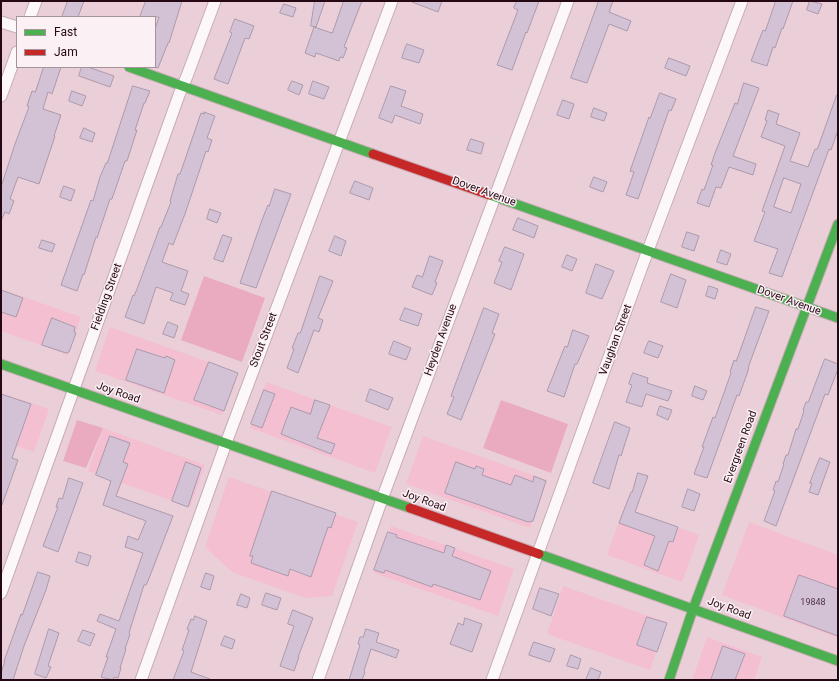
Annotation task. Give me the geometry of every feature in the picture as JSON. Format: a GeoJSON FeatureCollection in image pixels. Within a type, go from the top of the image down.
{"type":"FeatureCollection","features":[{"type":"Feature","properties":{"kind":"street"},"geometry":{"type":"LineString","coordinates":[[30,16],[36,1]]}},
{"type":"Feature","properties":{"kind":"street","name":"Fielding Street"},"geometry":{"type":"LineString","coordinates":[[1,593],[73,390],[215,1]]}},
{"type":"Feature","properties":{"kind":"street","name":"Stout Street"},"geometry":{"type":"LineString","coordinates":[[141,680],[226,443],[392,1]]}},
{"type":"Feature","properties":{"kind":"street","name":"Heyden Avenue"},"geometry":{"type":"LineString","coordinates":[[318,680],[382,499],[568,1]]}},
{"type":"Feature","properties":{"kind":"street","name":"Vaughan Street"},"geometry":{"type":"LineString","coordinates":[[492,680],[648,251],[742,1]]}},
{"type":"Feature","properties":{"kind":"street"},"geometry":{"type":"LineString","coordinates":[[1,22],[16,28]]}},
{"type":"Feature","properties":{"kind":"street"},"geometry":{"type":"LineString","coordinates":[[1,96],[16,55]]}},
{"type":"Feature","properties":{"kind":"street","name":"Dover Avenue"},"geometry":{"type":"LineString","coordinates":[[132,68],[838,318]]}},
{"type":"Feature","properties":{"kind":"street","name":"Evergreen Road"},"geometry":{"type":"LineString","coordinates":[[669,680],[693,609],[838,224]]}},
{"type":"Feature","properties":{"kind":"street","name":"Joy Road"},"geometry":{"type":"LineString","coordinates":[[1,364],[537,554],[646,591],[838,661]]}},
{"type":"Feature","properties":{"kind":"shaded area"},"geometry":{"type":"Polygon","coordinates":[[[204,276],[265,298],[242,362],[181,340],[204,276]]]}},
{"type":"Feature","properties":{"kind":"shaded area"},"geometry":{"type":"Polygon","coordinates":[[[1,289],[81,317],[68,355],[1,331],[1,289]]]}},
{"type":"Feature","properties":{"kind":"shaded area"},"geometry":{"type":"Polygon","coordinates":[[[110,327],[237,372],[222,415],[95,371],[110,327]]]}},
{"type":"Feature","properties":{"kind":"shaded area"},"geometry":{"type":"Polygon","coordinates":[[[266,382],[392,427],[375,473],[250,428],[266,382]]]}},
{"type":"Feature","properties":{"kind":"shaded area"},"geometry":{"type":"Polygon","coordinates":[[[1,393],[49,409],[34,452],[1,441],[1,393]]]}},
{"type":"Feature","properties":{"kind":"shaded area"},"geometry":{"type":"Polygon","coordinates":[[[501,400],[568,424],[551,473],[483,448],[501,400]]]}},
{"type":"Feature","properties":{"kind":"shaded area"},"geometry":{"type":"Polygon","coordinates":[[[77,420],[103,428],[86,468],[63,461],[77,420]]]}},
{"type":"Feature","properties":{"kind":"shaded area"},"geometry":{"type":"Polygon","coordinates":[[[103,428],[205,465],[190,507],[88,471],[103,428]]]}},
{"type":"Feature","properties":{"kind":"shaded area"},"geometry":{"type":"Polygon","coordinates":[[[423,436],[547,480],[530,528],[406,484],[423,436]]]}},
{"type":"Feature","properties":{"kind":"shaded area"},"geometry":{"type":"Polygon","coordinates":[[[229,477],[358,522],[332,596],[305,598],[232,572],[205,547],[229,477]]]}},
{"type":"Feature","properties":{"kind":"shaded area"},"geometry":{"type":"Polygon","coordinates":[[[624,507],[699,535],[682,582],[607,555],[624,507]]]}},
{"type":"Feature","properties":{"kind":"shaded area"},"geometry":{"type":"Polygon","coordinates":[[[749,522],[838,555],[838,638],[722,595],[749,522]]]}},
{"type":"Feature","properties":{"kind":"shaded area"},"geometry":{"type":"Polygon","coordinates":[[[391,526],[514,569],[498,616],[374,573],[391,526]]]}},
{"type":"Feature","properties":{"kind":"shaded area"},"geometry":{"type":"Polygon","coordinates":[[[563,586],[666,622],[650,670],[547,634],[563,586]]]}},
{"type":"Feature","properties":{"kind":"shaded area"},"geometry":{"type":"Polygon","coordinates":[[[707,637],[762,657],[754,680],[692,680],[707,637]]]}},
{"type":"Feature","properties":{"kind":"building"},"geometry":{"type":"Polygon","coordinates":[[[68,1],[84,1],[78,16],[62,16],[68,1]]]}},
{"type":"Feature","properties":{"kind":"building"},"geometry":{"type":"Polygon","coordinates":[[[146,1],[182,1],[169,43],[158,68],[156,67],[156,26],[159,17],[140,16],[146,1]]]}},
{"type":"Feature","properties":{"kind":"building"},"geometry":{"type":"Polygon","coordinates":[[[315,1],[325,1],[316,27],[311,26],[315,1]]]}},
{"type":"Feature","properties":{"kind":"building"},"geometry":{"type":"Polygon","coordinates":[[[344,1],[362,1],[344,47],[347,48],[343,58],[340,57],[339,61],[316,53],[315,57],[305,53],[314,27],[332,33],[344,1]]]}},
{"type":"Feature","properties":{"kind":"building"},"geometry":{"type":"Polygon","coordinates":[[[412,1],[442,1],[438,12],[412,1]]]}},
{"type":"Feature","properties":{"kind":"building"},"geometry":{"type":"Polygon","coordinates":[[[517,1],[539,1],[512,70],[497,65],[518,10],[514,8],[517,1]]]}},
{"type":"Feature","properties":{"kind":"building"},"geometry":{"type":"Polygon","coordinates":[[[599,1],[613,1],[609,12],[631,21],[627,31],[609,24],[587,83],[571,78],[599,1]]]}},
{"type":"Feature","properties":{"kind":"building"},"geometry":{"type":"Polygon","coordinates":[[[776,1],[793,1],[775,48],[773,47],[767,66],[751,61],[763,30],[765,31],[776,1]]]}},
{"type":"Feature","properties":{"kind":"building"},"geometry":{"type":"Polygon","coordinates":[[[810,1],[822,4],[818,14],[807,10],[810,1]]]}},
{"type":"Feature","properties":{"kind":"building"},"geometry":{"type":"Polygon","coordinates":[[[284,4],[296,8],[293,17],[280,13],[284,4]]]}},
{"type":"Feature","properties":{"kind":"building"},"geometry":{"type":"Polygon","coordinates":[[[235,19],[254,26],[249,39],[245,38],[228,84],[214,79],[232,33],[230,32],[235,19]]]}},
{"type":"Feature","properties":{"kind":"building"},"geometry":{"type":"Polygon","coordinates":[[[407,44],[424,50],[419,63],[402,58],[407,44]]]}},
{"type":"Feature","properties":{"kind":"building"},"geometry":{"type":"Polygon","coordinates":[[[669,58],[690,66],[686,76],[665,68],[669,58]]]}},
{"type":"Feature","properties":{"kind":"building"},"geometry":{"type":"Polygon","coordinates":[[[44,68],[61,68],[52,94],[48,92],[43,109],[61,115],[39,184],[18,177],[10,199],[14,201],[9,214],[5,212],[1,221],[1,187],[29,107],[27,106],[32,91],[35,92],[44,68]]]}},
{"type":"Feature","properties":{"kind":"building"},"geometry":{"type":"Polygon","coordinates":[[[82,68],[91,68],[114,76],[110,87],[79,76],[82,68]]]}},
{"type":"Feature","properties":{"kind":"building"},"geometry":{"type":"Polygon","coordinates":[[[292,81],[303,85],[299,95],[288,90],[292,81]]]}},
{"type":"Feature","properties":{"kind":"building"},"geometry":{"type":"Polygon","coordinates":[[[313,81],[329,87],[324,99],[309,94],[313,81]]]}},
{"type":"Feature","properties":{"kind":"building"},"geometry":{"type":"Polygon","coordinates":[[[744,83],[759,88],[733,156],[756,164],[753,175],[729,167],[721,188],[716,187],[709,207],[697,203],[702,189],[704,190],[713,165],[711,165],[715,153],[735,103],[737,104],[744,83]]]}},
{"type":"Feature","properties":{"kind":"building"},"geometry":{"type":"Polygon","coordinates":[[[133,86],[150,91],[144,103],[135,130],[137,130],[127,161],[125,161],[112,199],[110,199],[77,291],[61,285],[91,200],[93,201],[100,177],[107,163],[133,86]]]}},
{"type":"Feature","properties":{"kind":"building"},"geometry":{"type":"Polygon","coordinates":[[[391,86],[406,91],[401,106],[423,114],[420,124],[395,115],[392,123],[379,118],[391,86]]]}},
{"type":"Feature","properties":{"kind":"building"},"geometry":{"type":"Polygon","coordinates":[[[72,91],[86,96],[82,106],[69,101],[72,91]]]}},
{"type":"Feature","properties":{"kind":"building"},"geometry":{"type":"Polygon","coordinates":[[[660,93],[676,99],[671,111],[669,110],[638,199],[626,195],[634,172],[630,171],[649,117],[650,118],[660,93]]]}},
{"type":"Feature","properties":{"kind":"building"},"geometry":{"type":"Polygon","coordinates":[[[838,95],[838,130],[831,150],[829,149],[782,277],[769,273],[778,249],[754,241],[765,212],[762,211],[785,146],[761,137],[767,121],[765,120],[768,110],[779,114],[776,124],[800,133],[790,161],[808,167],[815,149],[817,149],[838,95]],[[784,178],[774,207],[791,213],[801,184],[784,178]]]}},
{"type":"Feature","properties":{"kind":"building"},"geometry":{"type":"Polygon","coordinates":[[[563,100],[574,104],[569,119],[557,115],[563,100]]]}},
{"type":"Feature","properties":{"kind":"building"},"geometry":{"type":"Polygon","coordinates":[[[594,108],[607,113],[604,121],[591,117],[594,108]]]}},
{"type":"Feature","properties":{"kind":"building"},"geometry":{"type":"Polygon","coordinates":[[[204,112],[215,116],[207,138],[212,140],[208,152],[206,151],[173,245],[169,243],[162,262],[188,271],[181,291],[189,294],[185,305],[170,300],[173,293],[156,287],[144,324],[125,317],[171,202],[170,201],[178,174],[180,174],[201,113],[204,114],[204,112]]]}},
{"type":"Feature","properties":{"kind":"building"},"geometry":{"type":"Polygon","coordinates":[[[84,128],[95,133],[92,142],[80,138],[84,128]]]}},
{"type":"Feature","properties":{"kind":"building"},"geometry":{"type":"Polygon","coordinates":[[[471,139],[484,143],[481,154],[467,150],[471,139]]]}},
{"type":"Feature","properties":{"kind":"building"},"geometry":{"type":"Polygon","coordinates":[[[594,177],[607,182],[603,192],[590,187],[594,177]]]}},
{"type":"Feature","properties":{"kind":"building"},"geometry":{"type":"Polygon","coordinates":[[[355,181],[373,188],[369,200],[350,193],[355,181]]]}},
{"type":"Feature","properties":{"kind":"building"},"geometry":{"type":"Polygon","coordinates":[[[64,186],[75,190],[71,201],[60,197],[64,186]]]}},
{"type":"Feature","properties":{"kind":"building"},"geometry":{"type":"Polygon","coordinates":[[[275,189],[291,194],[256,288],[240,283],[262,220],[275,189]]]}},
{"type":"Feature","properties":{"kind":"building"},"geometry":{"type":"Polygon","coordinates":[[[210,209],[221,213],[217,223],[207,219],[210,209]]]}},
{"type":"Feature","properties":{"kind":"building"},"geometry":{"type":"Polygon","coordinates":[[[518,218],[538,226],[534,238],[513,230],[518,218]]]}},
{"type":"Feature","properties":{"kind":"building"},"geometry":{"type":"Polygon","coordinates":[[[687,232],[699,236],[694,251],[682,247],[687,232]]]}},
{"type":"Feature","properties":{"kind":"building"},"geometry":{"type":"Polygon","coordinates":[[[223,235],[232,238],[223,262],[214,259],[223,235]]]}},
{"type":"Feature","properties":{"kind":"building"},"geometry":{"type":"Polygon","coordinates":[[[335,236],[346,241],[341,256],[329,251],[335,236]]]}},
{"type":"Feature","properties":{"kind":"building"},"geometry":{"type":"Polygon","coordinates":[[[42,240],[55,244],[52,252],[39,248],[42,240]]]}},
{"type":"Feature","properties":{"kind":"building"},"geometry":{"type":"Polygon","coordinates":[[[505,247],[524,254],[511,290],[494,283],[502,262],[499,261],[505,247]]]}},
{"type":"Feature","properties":{"kind":"building"},"geometry":{"type":"Polygon","coordinates":[[[721,250],[731,254],[727,265],[717,262],[721,250]]]}},
{"type":"Feature","properties":{"kind":"building"},"geometry":{"type":"Polygon","coordinates":[[[567,255],[577,259],[572,271],[562,267],[567,255]]]}},
{"type":"Feature","properties":{"kind":"building"},"geometry":{"type":"Polygon","coordinates":[[[430,256],[443,261],[432,295],[412,287],[417,275],[422,277],[430,256]]]}},
{"type":"Feature","properties":{"kind":"building"},"geometry":{"type":"Polygon","coordinates":[[[596,264],[614,271],[602,299],[586,293],[596,264]]]}},
{"type":"Feature","properties":{"kind":"building"},"geometry":{"type":"Polygon","coordinates":[[[671,274],[686,280],[677,308],[661,302],[671,274]]]}},
{"type":"Feature","properties":{"kind":"building"},"geometry":{"type":"Polygon","coordinates":[[[320,276],[333,281],[318,318],[323,320],[319,332],[314,330],[298,373],[287,368],[294,349],[292,348],[298,333],[300,333],[320,276]]]}},
{"type":"Feature","properties":{"kind":"building"},"geometry":{"type":"Polygon","coordinates":[[[709,286],[718,289],[715,299],[706,296],[709,286]]]}},
{"type":"Feature","properties":{"kind":"building"},"geometry":{"type":"Polygon","coordinates":[[[1,290],[23,298],[16,317],[1,312],[1,290]]]}},
{"type":"Feature","properties":{"kind":"building"},"geometry":{"type":"Polygon","coordinates":[[[756,307],[769,311],[739,396],[737,395],[707,478],[694,474],[704,447],[702,447],[713,417],[715,418],[731,373],[734,360],[736,361],[756,307]]]}},
{"type":"Feature","properties":{"kind":"building"},"geometry":{"type":"Polygon","coordinates":[[[405,308],[422,314],[418,326],[400,320],[405,308]]]}},
{"type":"Feature","properties":{"kind":"building"},"geometry":{"type":"Polygon","coordinates":[[[484,308],[499,314],[492,333],[495,334],[461,420],[447,414],[454,397],[451,396],[484,308]]]}},
{"type":"Feature","properties":{"kind":"building"},"geometry":{"type":"Polygon","coordinates":[[[52,318],[75,327],[74,332],[76,333],[69,352],[66,353],[42,345],[52,318]]]}},
{"type":"Feature","properties":{"kind":"building"},"geometry":{"type":"Polygon","coordinates":[[[168,322],[178,326],[174,338],[163,334],[168,322]]]}},
{"type":"Feature","properties":{"kind":"building"},"geometry":{"type":"Polygon","coordinates":[[[573,330],[589,336],[577,364],[575,364],[564,397],[547,391],[573,330]]]}},
{"type":"Feature","properties":{"kind":"building"},"geometry":{"type":"Polygon","coordinates":[[[394,341],[411,348],[406,360],[389,354],[394,341]]]}},
{"type":"Feature","properties":{"kind":"building"},"geometry":{"type":"Polygon","coordinates":[[[649,341],[663,346],[658,358],[644,353],[649,341]]]}},
{"type":"Feature","properties":{"kind":"building"},"geometry":{"type":"Polygon","coordinates":[[[137,349],[165,358],[166,356],[175,360],[164,393],[126,380],[137,349]]]}},
{"type":"Feature","properties":{"kind":"building"},"geometry":{"type":"Polygon","coordinates":[[[825,359],[838,364],[838,369],[828,395],[825,394],[776,526],[764,521],[775,491],[773,490],[776,481],[778,482],[796,429],[798,429],[806,402],[808,402],[825,359]]]}},
{"type":"Feature","properties":{"kind":"building"},"geometry":{"type":"Polygon","coordinates":[[[209,362],[238,373],[224,411],[194,400],[209,362]]]}},
{"type":"Feature","properties":{"kind":"building"},"geometry":{"type":"Polygon","coordinates":[[[633,373],[648,378],[647,383],[672,391],[668,401],[646,394],[642,407],[626,402],[632,385],[629,384],[633,373]]]}},
{"type":"Feature","properties":{"kind":"building"},"geometry":{"type":"Polygon","coordinates":[[[695,386],[707,391],[703,400],[692,396],[695,386]]]}},
{"type":"Feature","properties":{"kind":"building"},"geometry":{"type":"Polygon","coordinates":[[[370,389],[393,398],[388,410],[366,401],[370,389]]]}},
{"type":"Feature","properties":{"kind":"building"},"geometry":{"type":"Polygon","coordinates":[[[264,390],[275,394],[262,428],[251,424],[264,390]]]}},
{"type":"Feature","properties":{"kind":"building"},"geometry":{"type":"Polygon","coordinates":[[[1,394],[31,404],[12,458],[18,460],[2,505],[1,504],[1,394]]]}},
{"type":"Feature","properties":{"kind":"building"},"geometry":{"type":"Polygon","coordinates":[[[315,400],[330,405],[317,438],[335,444],[331,454],[281,434],[291,407],[310,414],[315,400]]]}},
{"type":"Feature","properties":{"kind":"building"},"geometry":{"type":"Polygon","coordinates":[[[660,406],[672,410],[668,420],[657,415],[660,406]]]}},
{"type":"Feature","properties":{"kind":"building"},"geometry":{"type":"Polygon","coordinates":[[[615,422],[630,428],[621,456],[619,455],[609,489],[593,483],[615,422]]]}},
{"type":"Feature","properties":{"kind":"building"},"geometry":{"type":"Polygon","coordinates":[[[110,436],[130,443],[123,462],[128,464],[116,496],[173,516],[148,581],[146,585],[144,585],[129,633],[130,634],[118,678],[114,677],[113,680],[101,677],[116,629],[97,621],[100,614],[119,621],[143,553],[125,547],[128,536],[138,540],[146,521],[103,505],[111,481],[96,475],[110,436]]]}},
{"type":"Feature","properties":{"kind":"building"},"geometry":{"type":"Polygon","coordinates":[[[820,458],[830,462],[818,495],[809,492],[812,483],[810,483],[820,458]]]}},
{"type":"Feature","properties":{"kind":"building"},"geometry":{"type":"Polygon","coordinates":[[[186,462],[201,468],[188,507],[172,501],[186,462]]]}},
{"type":"Feature","properties":{"kind":"building"},"geometry":{"type":"Polygon","coordinates":[[[456,462],[475,469],[476,466],[484,469],[482,475],[511,485],[515,475],[533,482],[534,476],[546,481],[533,521],[528,522],[445,493],[456,462]]]}},
{"type":"Feature","properties":{"kind":"building"},"geometry":{"type":"Polygon","coordinates":[[[638,473],[648,476],[635,512],[678,527],[673,542],[669,541],[658,571],[644,565],[655,536],[619,523],[638,473]]]}},
{"type":"Feature","properties":{"kind":"building"},"geometry":{"type":"Polygon","coordinates":[[[69,478],[83,483],[58,552],[43,546],[58,507],[56,507],[59,498],[62,499],[69,478]]]}},
{"type":"Feature","properties":{"kind":"building"},"geometry":{"type":"Polygon","coordinates":[[[688,489],[700,494],[694,511],[682,507],[688,489]]]}},
{"type":"Feature","properties":{"kind":"building"},"geometry":{"type":"Polygon","coordinates":[[[272,491],[336,513],[331,528],[328,527],[311,577],[290,569],[288,576],[251,563],[253,556],[250,556],[272,491]]]}},
{"type":"Feature","properties":{"kind":"building"},"geometry":{"type":"Polygon","coordinates":[[[388,532],[397,535],[396,537],[444,553],[446,545],[455,548],[452,556],[491,571],[480,600],[433,584],[432,587],[385,570],[384,573],[374,570],[388,532]]]}},
{"type":"Feature","properties":{"kind":"building"},"geometry":{"type":"Polygon","coordinates":[[[79,552],[91,556],[88,566],[76,562],[79,552]]]}},
{"type":"Feature","properties":{"kind":"building"},"geometry":{"type":"Polygon","coordinates":[[[38,572],[50,576],[46,590],[24,646],[13,680],[1,680],[4,661],[38,572]]]}},
{"type":"Feature","properties":{"kind":"building"},"geometry":{"type":"Polygon","coordinates":[[[206,573],[214,576],[210,590],[201,587],[206,573]]]}},
{"type":"Feature","properties":{"kind":"building"},"geometry":{"type":"Polygon","coordinates":[[[799,575],[838,589],[838,636],[784,616],[799,575]]]}},
{"type":"Feature","properties":{"kind":"building"},"geometry":{"type":"Polygon","coordinates":[[[540,588],[559,594],[551,616],[533,609],[540,588]]]}},
{"type":"Feature","properties":{"kind":"building"},"geometry":{"type":"Polygon","coordinates":[[[266,593],[281,598],[277,610],[262,605],[266,593]]]}},
{"type":"Feature","properties":{"kind":"building"},"geometry":{"type":"Polygon","coordinates":[[[241,594],[250,598],[247,608],[237,605],[241,594]]]}},
{"type":"Feature","properties":{"kind":"building"},"geometry":{"type":"Polygon","coordinates":[[[293,610],[313,618],[294,671],[280,666],[294,626],[288,624],[293,610]]]}},
{"type":"Feature","properties":{"kind":"building"},"geometry":{"type":"Polygon","coordinates":[[[195,616],[207,621],[191,672],[210,680],[173,680],[184,651],[182,650],[189,630],[187,629],[191,619],[193,620],[195,616]]]}},
{"type":"Feature","properties":{"kind":"building"},"geometry":{"type":"Polygon","coordinates":[[[647,617],[667,623],[657,652],[637,645],[647,617]]]}},
{"type":"Feature","properties":{"kind":"building"},"geometry":{"type":"Polygon","coordinates":[[[465,618],[482,624],[472,652],[450,644],[458,623],[463,625],[465,618]]]}},
{"type":"Feature","properties":{"kind":"building"},"geometry":{"type":"Polygon","coordinates":[[[49,629],[59,633],[48,666],[51,667],[46,678],[35,674],[49,629]]]}},
{"type":"Feature","properties":{"kind":"building"},"geometry":{"type":"Polygon","coordinates":[[[366,629],[379,633],[376,642],[399,650],[396,658],[371,649],[362,680],[349,680],[360,645],[358,644],[360,637],[363,637],[366,629]]]}},
{"type":"Feature","properties":{"kind":"building"},"geometry":{"type":"Polygon","coordinates":[[[83,630],[95,634],[90,646],[78,641],[83,630]]]}},
{"type":"Feature","properties":{"kind":"building"},"geometry":{"type":"Polygon","coordinates":[[[225,636],[235,640],[232,649],[221,645],[225,636]]]}},
{"type":"Feature","properties":{"kind":"building"},"geometry":{"type":"Polygon","coordinates":[[[534,642],[555,649],[550,662],[529,655],[534,642]]]}},
{"type":"Feature","properties":{"kind":"building"},"geometry":{"type":"Polygon","coordinates":[[[723,646],[745,654],[735,680],[711,680],[723,646]]]}},
{"type":"Feature","properties":{"kind":"building"},"geometry":{"type":"Polygon","coordinates":[[[571,655],[581,659],[578,669],[567,666],[571,655]]]}},
{"type":"Feature","properties":{"kind":"building"},"geometry":{"type":"Polygon","coordinates":[[[591,668],[601,672],[598,680],[586,680],[591,668]]]}},
{"type":"Feature","properties":{"kind":"traffic: fast"},"geometry":{"type":"LineString","coordinates":[[132,68],[373,154]]}},
{"type":"Feature","properties":{"kind":"traffic: fast"},"geometry":{"type":"LineString","coordinates":[[490,195],[838,318]]}},
{"type":"Feature","properties":{"kind":"traffic: fast"},"geometry":{"type":"LineString","coordinates":[[669,680],[693,609],[838,224]]}},
{"type":"Feature","properties":{"kind":"traffic: fast"},"geometry":{"type":"LineString","coordinates":[[1,364],[410,508]]}},
{"type":"Feature","properties":{"kind":"traffic: fast"},"geometry":{"type":"LineString","coordinates":[[539,554],[838,661]]}},
{"type":"Feature","properties":{"kind":"traffic: jam"},"geometry":{"type":"LineString","coordinates":[[373,154],[490,195]]}},
{"type":"Feature","properties":{"kind":"traffic: jam"},"geometry":{"type":"LineString","coordinates":[[410,508],[539,554]]}}]}
